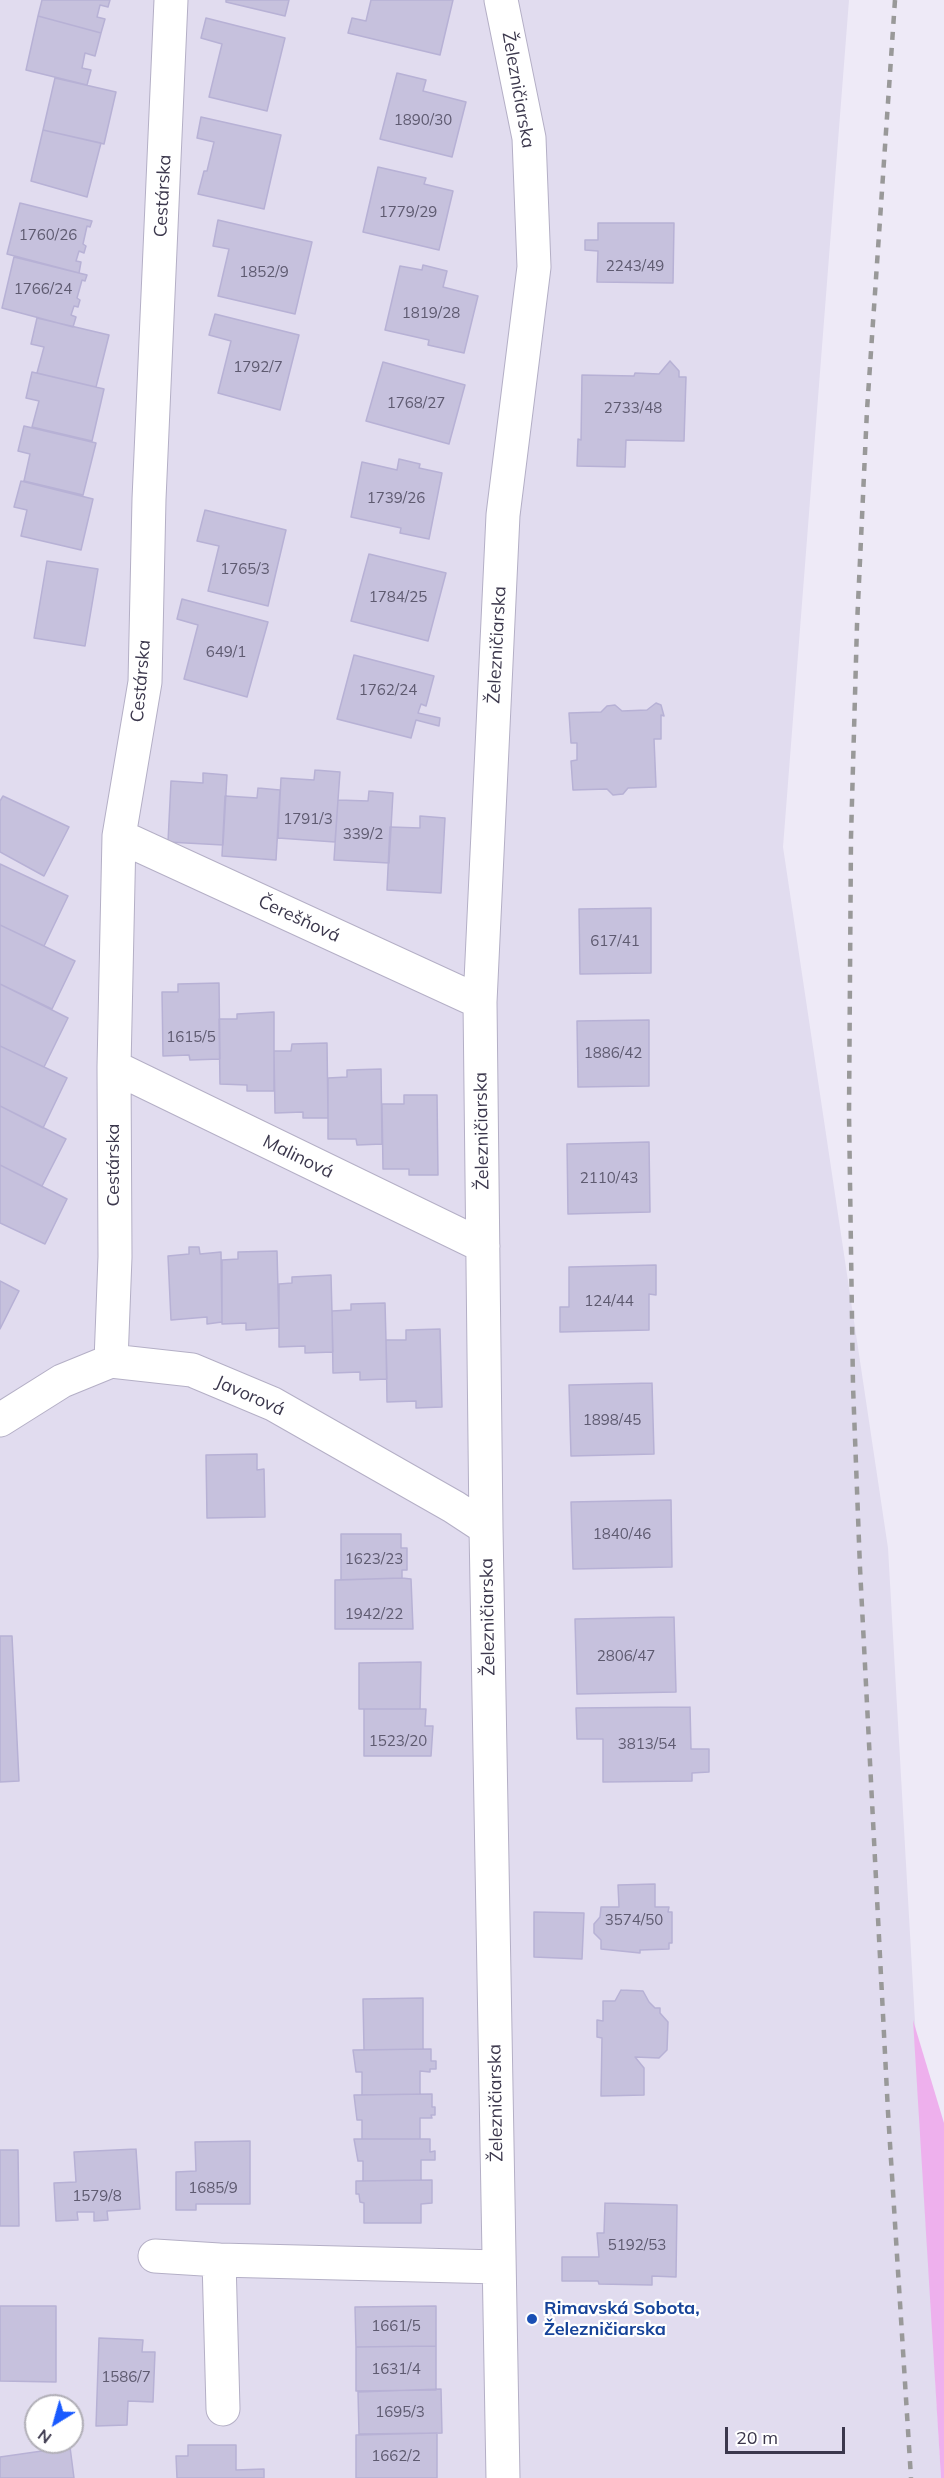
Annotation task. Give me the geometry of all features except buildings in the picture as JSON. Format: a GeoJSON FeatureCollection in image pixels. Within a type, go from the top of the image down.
{"type":"FeatureCollection","features":[{"type":"Feature","properties":{"kind":"street","name":"Cestárska"},"geometry":{"type":"LineString","coordinates":[[111,1361],[115,1257],[114,1067],[119,836],[145,682],[149,499],[171,0]]}},
{"type":"Feature","properties":{"kind":"street","name":"Železničiarska"},"geometry":{"type":"LineString","coordinates":[[501,0],[529,138],[534,267],[503,515],[480,1002],[486,1528],[503,2478]]}},
{"type":"Feature","properties":{"kind":"street","name":"Čerešňová"},"geometry":{"type":"LineString","coordinates":[[119,836],[480,1002]]}},
{"type":"Feature","properties":{"kind":"street","name":"Malinová"},"geometry":{"type":"LineString","coordinates":[[114,1067],[483,1246]]}},
{"type":"Feature","properties":{"kind":"street","name":"Javorová"},"geometry":{"type":"LineString","coordinates":[[0,1420],[62,1381],[111,1361],[192,1371],[273,1404],[444,1501],[486,1528]]}},
{"type":"Feature","properties":{"kind":"street"},"geometry":{"type":"LineString","coordinates":[[154,2256],[219,2260],[499,2267]]}},
{"type":"Feature","properties":{"kind":"street"},"geometry":{"type":"LineString","coordinates":[[219,2260],[223,2409]]}},
{"type":"Feature","properties":{"kind":"shaded area"},"geometry":{"type":"Polygon","coordinates":[[[0,0],[849,0],[783,847],[888,1548],[941,2478],[0,2478],[0,0]]]}},
{"type":"Feature","properties":{"kind":"shaded area"},"geometry":{"type":"Polygon","coordinates":[[[913,2020],[944,2123],[944,2478],[941,2478],[913,2020]]]}},
{"type":"Feature","properties":{"kind":"railway"},"geometry":{"type":"LineString","coordinates":[[895,0],[867,410],[857,625],[851,837],[849,1113],[853,1386],[860,1568],[888,2112],[911,2478]]}},
{"type":"Feature","properties":{"kind":"place","name":"Rimavská Sobota, Železničiarska"},"geometry":{"type":"Point","coordinates":[532,2319]}}]}
